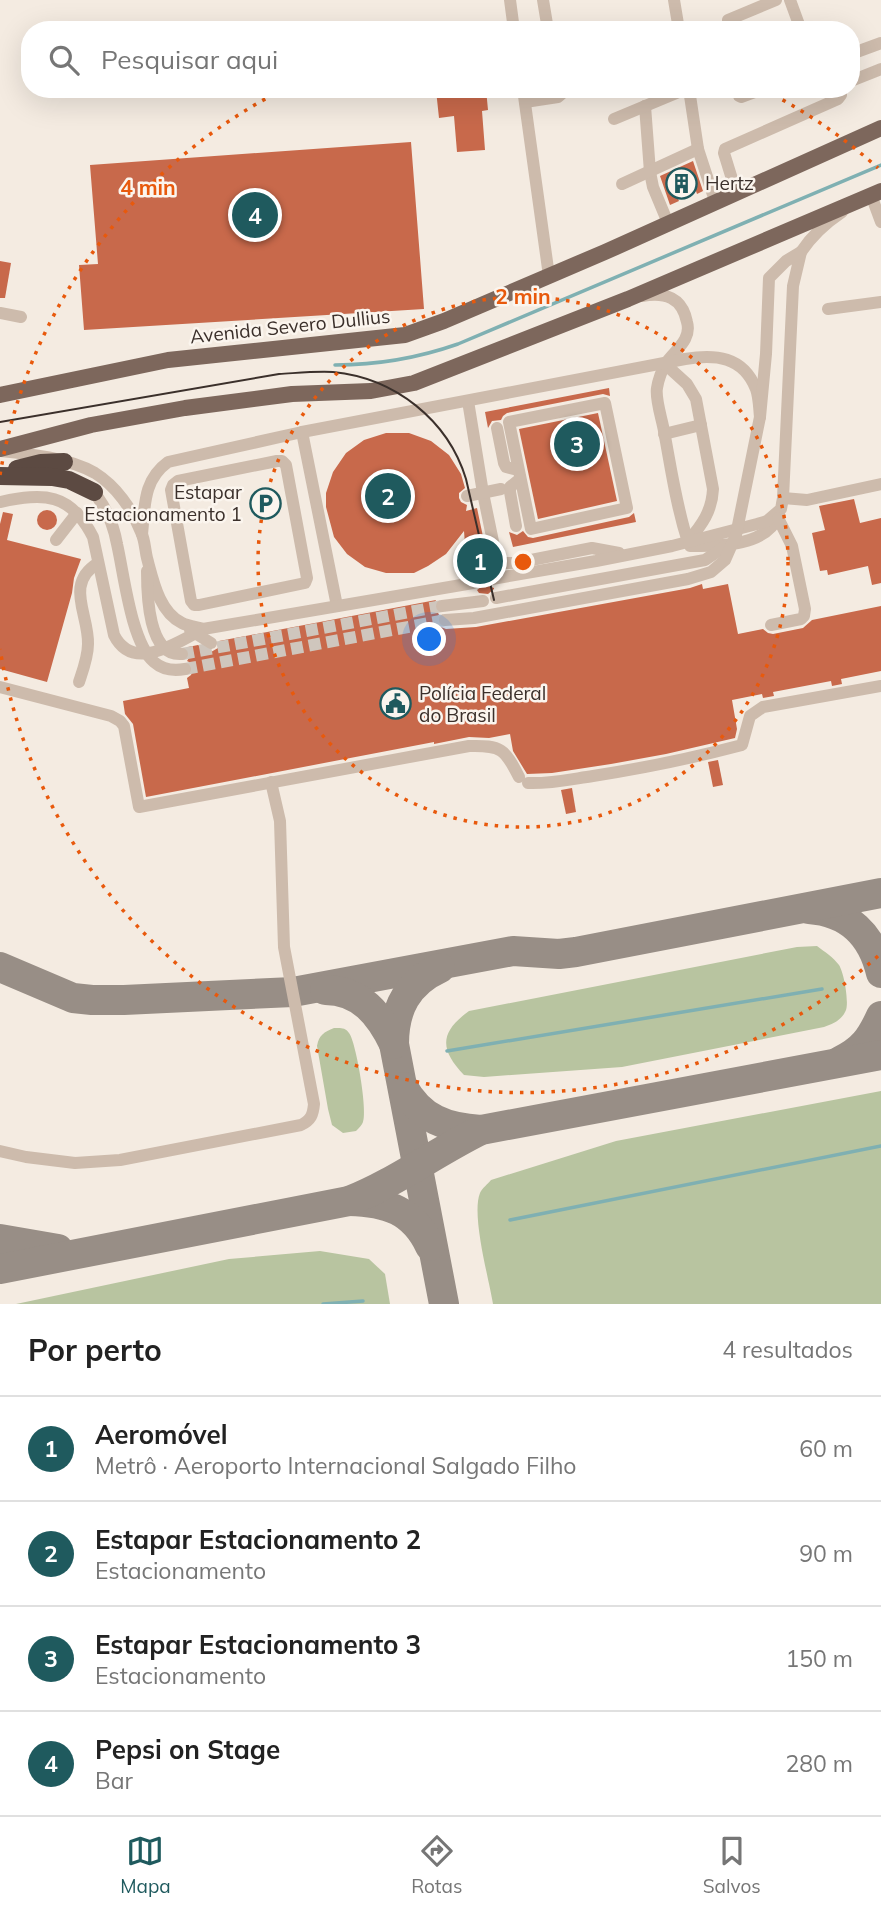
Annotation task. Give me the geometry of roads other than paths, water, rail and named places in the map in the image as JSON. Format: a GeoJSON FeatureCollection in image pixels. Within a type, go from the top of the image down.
{"type":"FeatureCollection","features":[{"type":"Feature","properties":{"kind":"highway"},"geometry":{"type":"LineString","coordinates":[[0,475],[41,463],[64,462]]}},
{"type":"Feature","properties":{"kind":"highway"},"geometry":{"type":"LineString","coordinates":[[0,475],[52,477],[94,492]]}},
{"type":"Feature","properties":{"kind":"main road","name":"Avenida Severo Dullius"},"geometry":{"type":"LineString","coordinates":[[0,395],[168,360],[405,335],[549,276],[881,128]]}},
{"type":"Feature","properties":{"kind":"main road"},"geometry":{"type":"LineString","coordinates":[[0,450],[91,425],[184,408],[292,394],[371,391],[414,383],[628,299],[876,193]]}},
{"type":"Feature","properties":{"kind":"street"},"geometry":{"type":"LineString","coordinates":[[510,0],[513,21]]}},
{"type":"Feature","properties":{"kind":"street"},"geometry":{"type":"LineString","coordinates":[[543,0],[546,21]]}},
{"type":"Feature","properties":{"kind":"street"},"geometry":{"type":"LineString","coordinates":[[674,0],[678,21]]}},
{"type":"Feature","properties":{"kind":"street"},"geometry":{"type":"LineString","coordinates":[[728,21],[776,0]]}},
{"type":"Feature","properties":{"kind":"street"},"geometry":{"type":"LineString","coordinates":[[790,0],[798,21]]}},
{"type":"Feature","properties":{"kind":"street"},"geometry":{"type":"LineString","coordinates":[[860,51],[881,43]]}},
{"type":"Feature","properties":{"kind":"street"},"geometry":{"type":"LineString","coordinates":[[860,77],[881,69]]}},
{"type":"Feature","properties":{"kind":"street"},"geometry":{"type":"LineString","coordinates":[[528,98],[549,276]]}},
{"type":"Feature","properties":{"kind":"street"},"geometry":{"type":"LineString","coordinates":[[614,119],[645,106],[654,98]]}},
{"type":"Feature","properties":{"kind":"street"},"geometry":{"type":"LineString","coordinates":[[689,98],[698,149],[715,201]]}},
{"type":"Feature","properties":{"kind":"street"},"geometry":{"type":"LineString","coordinates":[[736,192],[725,149],[839,98]]}},
{"type":"Feature","properties":{"kind":"street"},"geometry":{"type":"LineString","coordinates":[[645,106],[650,172],[653,187],[668,223]]}},
{"type":"Feature","properties":{"kind":"street"},"geometry":{"type":"LineString","coordinates":[[622,184],[698,149]]}},
{"type":"Feature","properties":{"kind":"street"},"geometry":{"type":"LineString","coordinates":[[771,625],[801,619],[805,609],[792,545],[781,508],[793,286],[801,252],[810,239],[838,214],[876,193],[881,222]]}},
{"type":"Feature","properties":{"kind":"street"},"geometry":{"type":"LineString","coordinates":[[445,620],[474,618],[639,589],[711,572],[725,560],[736,535],[760,417],[769,278],[786,261],[801,252]]}},
{"type":"Feature","properties":{"kind":"street"},"geometry":{"type":"LineString","coordinates":[[628,299],[654,294],[667,295],[682,309],[688,323],[687,334],[680,348],[665,363],[656,390],[676,501],[688,542]]}},
{"type":"Feature","properties":{"kind":"street"},"geometry":{"type":"LineString","coordinates":[[828,309],[881,302]]}},
{"type":"Feature","properties":{"kind":"street"},"geometry":{"type":"LineString","coordinates":[[0,313],[21,317]]}},
{"type":"Feature","properties":{"kind":"street"},"geometry":{"type":"LineString","coordinates":[[142,534],[149,483],[157,470],[168,462],[302,432],[665,363],[718,356],[735,363],[748,374],[757,391],[760,417]]}},
{"type":"Feature","properties":{"kind":"street"},"geometry":{"type":"LineString","coordinates":[[665,363],[687,384],[696,399],[712,476],[713,502],[708,516],[688,542]]}},
{"type":"Feature","properties":{"kind":"street"},"geometry":{"type":"LineString","coordinates":[[468,401],[482,493],[497,561],[516,563],[592,548],[626,554]]}},
{"type":"Feature","properties":{"kind":"street"},"geometry":{"type":"LineString","coordinates":[[497,428],[504,463],[519,475],[531,528],[627,508],[605,403],[509,422],[519,475],[510,487],[516,526]]}},
{"type":"Feature","properties":{"kind":"street"},"geometry":{"type":"LineString","coordinates":[[664,434],[701,425]]}},
{"type":"Feature","properties":{"kind":"street"},"geometry":{"type":"LineString","coordinates":[[302,432],[315,498],[322,519],[337,606]]}},
{"type":"Feature","properties":{"kind":"street"},"geometry":{"type":"LineString","coordinates":[[0,450],[64,462],[94,473],[111,486],[127,504],[142,534],[148,606],[153,629],[163,648],[175,655],[182,654]]}},
{"type":"Feature","properties":{"kind":"street"},"geometry":{"type":"LineString","coordinates":[[282,461],[286,466],[298,527],[307,578],[305,583],[194,604],[191,601],[171,490],[178,481],[282,461]]}},
{"type":"Feature","properties":{"kind":"street"},"geometry":{"type":"LineString","coordinates":[[64,462],[94,492],[109,516],[133,622],[146,651],[156,664],[171,670],[185,669]]}},
{"type":"Feature","properties":{"kind":"street"},"geometry":{"type":"LineString","coordinates":[[492,579],[672,546],[767,521],[781,508],[807,499],[881,484]]}},
{"type":"Feature","properties":{"kind":"street"},"geometry":{"type":"LineString","coordinates":[[467,496],[501,489]]}},
{"type":"Feature","properties":{"kind":"street"},"geometry":{"type":"LineString","coordinates":[[0,502],[31,496],[67,504],[77,513],[93,537],[118,645],[127,652],[141,655],[199,631],[473,583]]}},
{"type":"Feature","properties":{"kind":"street"},"geometry":{"type":"LineString","coordinates":[[293,502],[315,498]]}},
{"type":"Feature","properties":{"kind":"street"},"geometry":{"type":"LineString","coordinates":[[672,546],[727,545],[746,540],[768,532],[781,508]]}},
{"type":"Feature","properties":{"kind":"street"},"geometry":{"type":"LineString","coordinates":[[56,540],[77,513]]}},
{"type":"Feature","properties":{"kind":"street"},"geometry":{"type":"LineString","coordinates":[[298,527],[322,519]]}},
{"type":"Feature","properties":{"kind":"street"},"geometry":{"type":"LineString","coordinates":[[442,606],[490,600],[705,560],[727,545]]}},
{"type":"Feature","properties":{"kind":"street"},"geometry":{"type":"LineString","coordinates":[[146,558],[159,598],[170,614],[181,623],[199,631],[211,643]]}},
{"type":"Feature","properties":{"kind":"street"},"geometry":{"type":"LineString","coordinates":[[79,682],[89,644],[79,593],[86,572],[98,563]]}},
{"type":"Feature","properties":{"kind":"street"},"geometry":{"type":"LineString","coordinates":[[0,687],[111,716],[120,721],[124,726],[139,807],[457,748],[490,745],[509,758],[523,780],[542,784],[695,757],[743,745],[750,716],[763,707],[881,686]]}},
{"type":"Feature","properties":{"kind":"street"},"geometry":{"type":"LineString","coordinates":[[0,1151],[75,1163],[120,1160],[308,1122],[313,1114],[314,1104],[284,947],[281,831],[271,782]]}},
{"type":"Feature","properties":{"kind":"waterway"},"geometry":{"type":"LineString","coordinates":[[335,365],[398,360],[458,344],[881,165]]}},
{"type":"Feature","properties":{"kind":"waterway"},"geometry":{"type":"LineString","coordinates":[[447,1051],[822,989]]}},
{"type":"Feature","properties":{"kind":"waterway"},"geometry":{"type":"LineString","coordinates":[[510,1220],[881,1146]]}},
{"type":"Feature","properties":{"kind":"waterway"},"geometry":{"type":"LineString","coordinates":[[323,1304],[363,1301]]}},
{"type":"Feature","properties":{"kind":"tunnel"},"geometry":{"type":"LineString","coordinates":[[182,654],[442,606]]}},
{"type":"Feature","properties":{"kind":"tunnel"},"geometry":{"type":"LineString","coordinates":[[185,669],[445,620]]}},
{"type":"Feature","properties":{"kind":"tram line"},"geometry":{"type":"LineString","coordinates":[[0,422],[279,374],[333,372],[377,383],[416,406],[446,438],[458,458],[466,479],[494,600]]}},
{"type":"Feature","properties":{"kind":"place","name":"Hertz"},"geometry":{"type":"Point","coordinates":[682,183]}},
{"type":"Feature","properties":{"kind":"place","name":"Pepsi on Stage"},"geometry":{"type":"Point","coordinates":[255,215]}},
{"type":"Feature","properties":{"kind":"place","name":"Estapar Estacionamento 3"},"geometry":{"type":"Point","coordinates":[577,444]}},
{"type":"Feature","properties":{"kind":"place","name":"Estapar Estacionamento 2"},"geometry":{"type":"Point","coordinates":[388,496]}},
{"type":"Feature","properties":{"kind":"place","name":"Estapar Estacionamento 1"},"geometry":{"type":"Point","coordinates":[265,503]}},
{"type":"Feature","properties":{"kind":"place","name":"Aeromóvel"},"geometry":{"type":"Point","coordinates":[480,561]}},
{"type":"Feature","properties":{"kind":"place","name":"Polícia Federal do Brasil"},"geometry":{"type":"Point","coordinates":[396,704]}}]}
